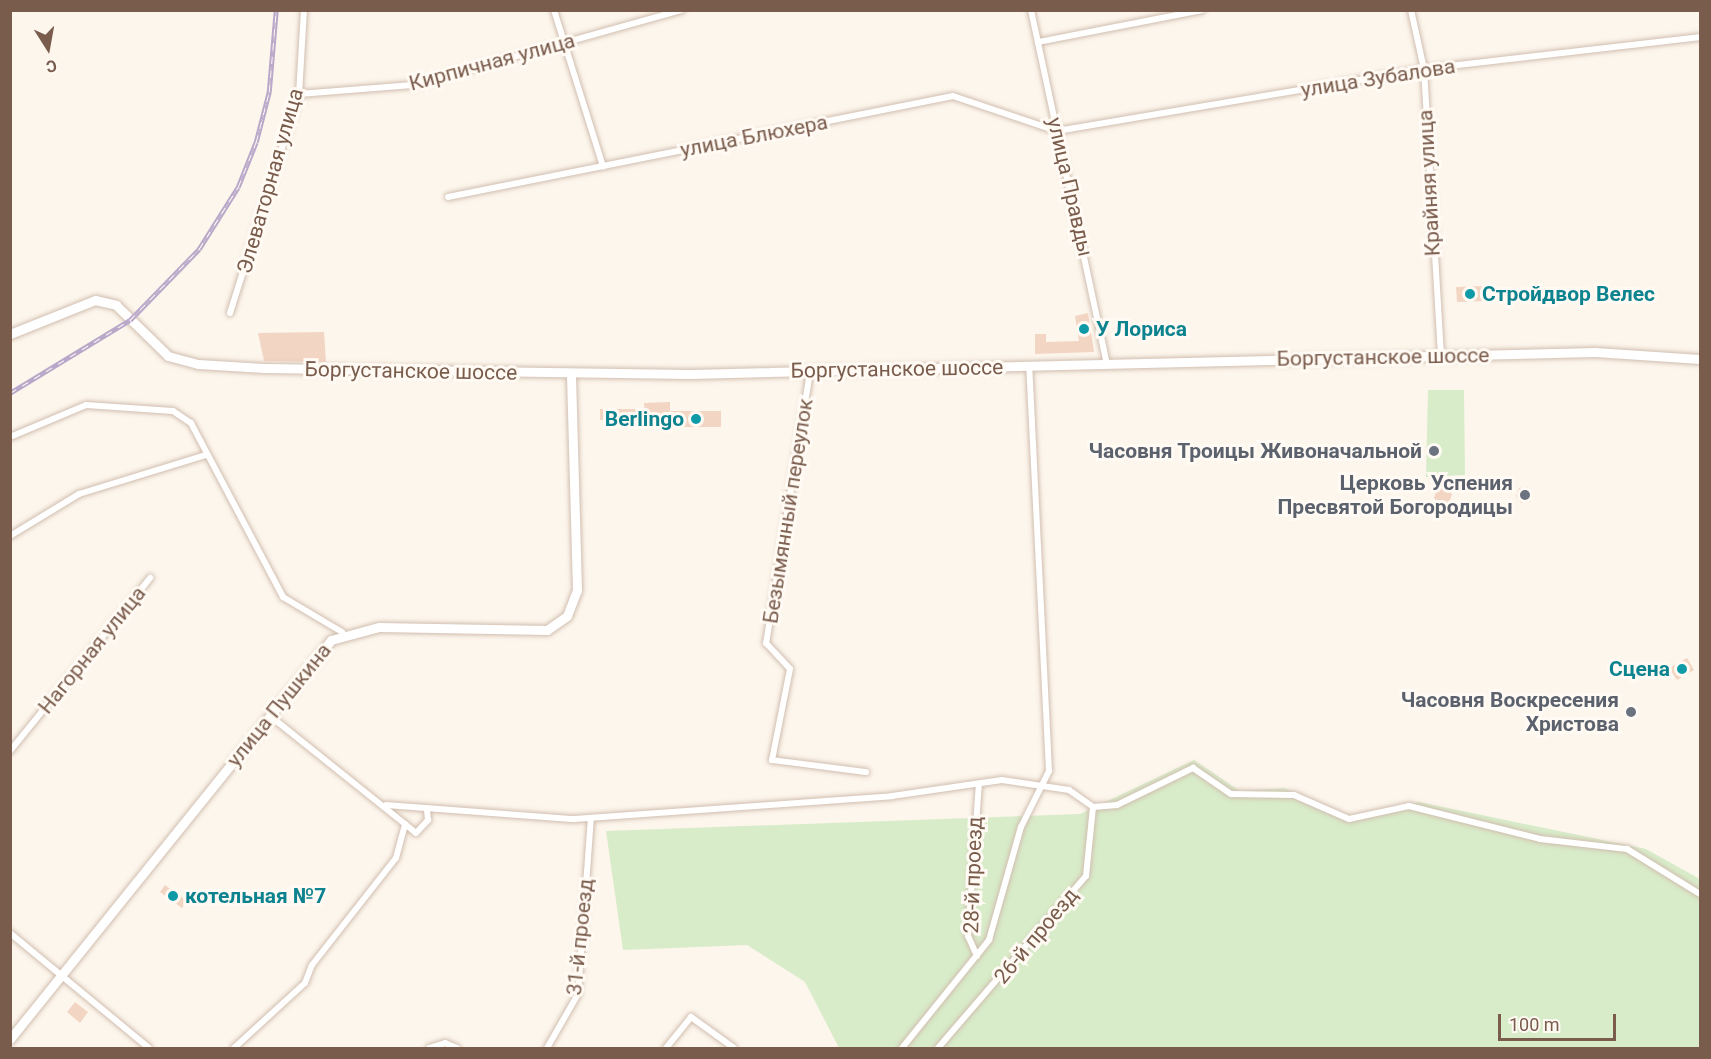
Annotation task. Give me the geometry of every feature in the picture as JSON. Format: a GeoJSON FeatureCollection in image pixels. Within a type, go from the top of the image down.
{"type":"FeatureCollection","features":[{"type":"Feature","properties":{"kind":"street","name":"Элеваторная улица"},"geometry":{"type":"LineString","coordinates":[[230,313],[299,94],[304,10]]}},
{"type":"Feature","properties":{"kind":"street"},"geometry":{"type":"LineString","coordinates":[[554,10],[603,166]]}},
{"type":"Feature","properties":{"kind":"street","name":"Кирпичная улица"},"geometry":{"type":"LineString","coordinates":[[299,94],[413,85],[682,10]]}},
{"type":"Feature","properties":{"kind":"street","name":"улица Правды"},"geometry":{"type":"LineString","coordinates":[[1031,10],[1107,364]]}},
{"type":"Feature","properties":{"kind":"street"},"geometry":{"type":"LineString","coordinates":[[1038,42],[1202,10]]}},
{"type":"Feature","properties":{"kind":"street","name":"Крайняя улица"},"geometry":{"type":"LineString","coordinates":[[1411,10],[1424,69],[1441,356]]}},
{"type":"Feature","properties":{"kind":"street","name":"улица Зубалова"},"geometry":{"type":"LineString","coordinates":[[1057,131],[1424,69],[1701,37]]}},
{"type":"Feature","properties":{"kind":"street","name":"улица Блюхера"},"geometry":{"type":"LineString","coordinates":[[448,197],[953,96],[1057,131]]}},
{"type":"Feature","properties":{"kind":"street","name":"Боргустанское шоссе"},"geometry":{"type":"LineString","coordinates":[[10,334],[95,300],[117,304],[156,348],[198,364],[571,374],[810,372],[1595,352],[1701,358]]}},
{"type":"Feature","properties":{"kind":"street"},"geometry":{"type":"LineString","coordinates":[[977,956],[989,940],[1021,827],[1045,786],[1049,771],[1029,366]]}},
{"type":"Feature","properties":{"kind":"street","name":"Безымянный переулок"},"geometry":{"type":"LineString","coordinates":[[810,372],[766,643],[790,669],[772,760],[866,772]]}},
{"type":"Feature","properties":{"kind":"street","name":"улица Пушкина"},"geometry":{"type":"LineString","coordinates":[[10,1039],[270,716],[320,650],[342,633],[379,627],[546,630],[567,616],[577,590],[571,374]]}},
{"type":"Feature","properties":{"kind":"street"},"geometry":{"type":"LineString","coordinates":[[10,437],[86,405],[134,405],[173,411],[191,423],[283,597],[342,633]]}},
{"type":"Feature","properties":{"kind":"street"},"geometry":{"type":"LineString","coordinates":[[10,536],[79,494],[206,455]]}},
{"type":"Feature","properties":{"kind":"street","name":"Нагорная улица"},"geometry":{"type":"LineString","coordinates":[[10,751],[150,578]]}},
{"type":"Feature","properties":{"kind":"street"},"geometry":{"type":"LineString","coordinates":[[270,716],[386,805],[416,833],[428,820],[428,810]]}},
{"type":"Feature","properties":{"kind":"street"},"geometry":{"type":"LineString","coordinates":[[386,805],[428,810],[591,818],[892,796],[979,783],[1045,786],[1069,790],[1093,807],[1117,805],[1193,768],[1231,794],[1294,795],[1348,819],[1409,806],[1540,839],[1627,849],[1701,894]]}},
{"type":"Feature","properties":{"kind":"street","name":"28-й проезд"},"geometry":{"type":"LineString","coordinates":[[902,1048],[977,956],[968,936],[979,783]]}},
{"type":"Feature","properties":{"kind":"street","name":"26-й проезд"},"geometry":{"type":"LineString","coordinates":[[938,1048],[1086,876],[1093,807]]}},
{"type":"Feature","properties":{"kind":"street","name":"31-й проезд"},"geometry":{"type":"LineString","coordinates":[[547,1048],[578,994],[591,818]]}},
{"type":"Feature","properties":{"kind":"street"},"geometry":{"type":"LineString","coordinates":[[234,1048],[306,983],[312,965],[396,858],[405,824]]}},
{"type":"Feature","properties":{"kind":"street"},"geometry":{"type":"LineString","coordinates":[[10,933],[149,1048]]}},
{"type":"Feature","properties":{"kind":"street"},"geometry":{"type":"LineString","coordinates":[[666,1048],[691,1017],[734,1048]]}},
{"type":"Feature","properties":{"kind":"street"},"geometry":{"type":"LineString","coordinates":[[429,1048],[440,1044],[457,1048]]}},
{"type":"Feature","properties":{"kind":"green space"},"geometry":{"type":"Polygon","coordinates":[[[1428,390],[1464,390],[1465,475],[1426,477],[1428,390]]]}},
{"type":"Feature","properties":{"kind":"green space"},"geometry":{"type":"Polygon","coordinates":[[[1194,760],[1240,791],[1284,788],[1348,816],[1419,802],[1646,849],[1700,879],[1700,1048],[839,1048],[805,982],[747,945],[623,950],[606,831],[1080,814],[1194,760]]]}},
{"type":"Feature","properties":{"kind":"building","name":"Стройдвор Велес"},"geometry":{"type":"Polygon","coordinates":[[[1483,286],[1484,301],[1457,302],[1456,287],[1483,286]]]}},
{"type":"Feature","properties":{"kind":"building"},"geometry":{"type":"Polygon","coordinates":[[[1088,313],[1094,352],[1035,354],[1035,334],[1046,334],[1046,342],[1079,341],[1075,316],[1088,313]]]}},
{"type":"Feature","properties":{"kind":"building"},"geometry":{"type":"Polygon","coordinates":[[[324,332],[326,362],[264,361],[258,333],[324,332]]]}},
{"type":"Feature","properties":{"kind":"building"},"geometry":{"type":"Polygon","coordinates":[[[670,402],[670,414],[645,415],[644,403],[670,402]]]}},
{"type":"Feature","properties":{"kind":"building"},"geometry":{"type":"Polygon","coordinates":[[[600,409],[643,409],[643,421],[600,420],[600,409]]]}},
{"type":"Feature","properties":{"kind":"building","name":"Berlingo"},"geometry":{"type":"Polygon","coordinates":[[[671,411],[721,411],[721,427],[671,427],[671,411]]]}},
{"type":"Feature","properties":{"kind":"building"},"geometry":{"type":"Polygon","coordinates":[[[1446,487],[1452,494],[1449,503],[1440,505],[1434,498],[1437,489],[1446,487]]]}},
{"type":"Feature","properties":{"kind":"building","name":"Церковь Успения Пресвятой Богородицы"},"geometry":{"type":"Polygon","coordinates":[[[1528,487],[1533,494],[1530,502],[1521,503],[1516,496],[1519,488],[1528,487]]]}},
{"type":"Feature","properties":{"kind":"building","name":"Сцена"},"geometry":{"type":"Polygon","coordinates":[[[1687,658],[1694,670],[1677,680],[1669,668],[1687,658]]]}},
{"type":"Feature","properties":{"kind":"building","name":"котельная №7"},"geometry":{"type":"Polygon","coordinates":[[[165,885],[187,901],[182,908],[160,892],[165,885]]]}},
{"type":"Feature","properties":{"kind":"building"},"geometry":{"type":"Polygon","coordinates":[[[75,1002],[88,1012],[80,1023],[67,1012],[75,1002]]]}},
{"type":"Feature","properties":{"kind":"railway"},"geometry":{"type":"LineString","coordinates":[[10,393],[130,320],[199,249],[238,187],[256,142],[269,92],[276,10]]}},
{"type":"Feature","properties":{"kind":"place","name":"Стройдвор Велес"},"geometry":{"type":"Point","coordinates":[1470,294]}},
{"type":"Feature","properties":{"kind":"place","name":"У Лориса"},"geometry":{"type":"Point","coordinates":[1084,329]}},
{"type":"Feature","properties":{"kind":"place","name":"Berlingo"},"geometry":{"type":"Point","coordinates":[696,419]}},
{"type":"Feature","properties":{"kind":"place","name":"Часовня Троицы Живоначальной"},"geometry":{"type":"Point","coordinates":[1434,451]}},
{"type":"Feature","properties":{"kind":"place","name":"Церковь Успения Пресвятой Богородицы"},"geometry":{"type":"Point","coordinates":[1525,495]}},
{"type":"Feature","properties":{"kind":"place","name":"Сцена"},"geometry":{"type":"Point","coordinates":[1682,669]}},
{"type":"Feature","properties":{"kind":"place","name":"Часовня Воскресения Христова"},"geometry":{"type":"Point","coordinates":[1631,712]}},
{"type":"Feature","properties":{"kind":"place","name":"котельная №7"},"geometry":{"type":"Point","coordinates":[173,896]}}]}
